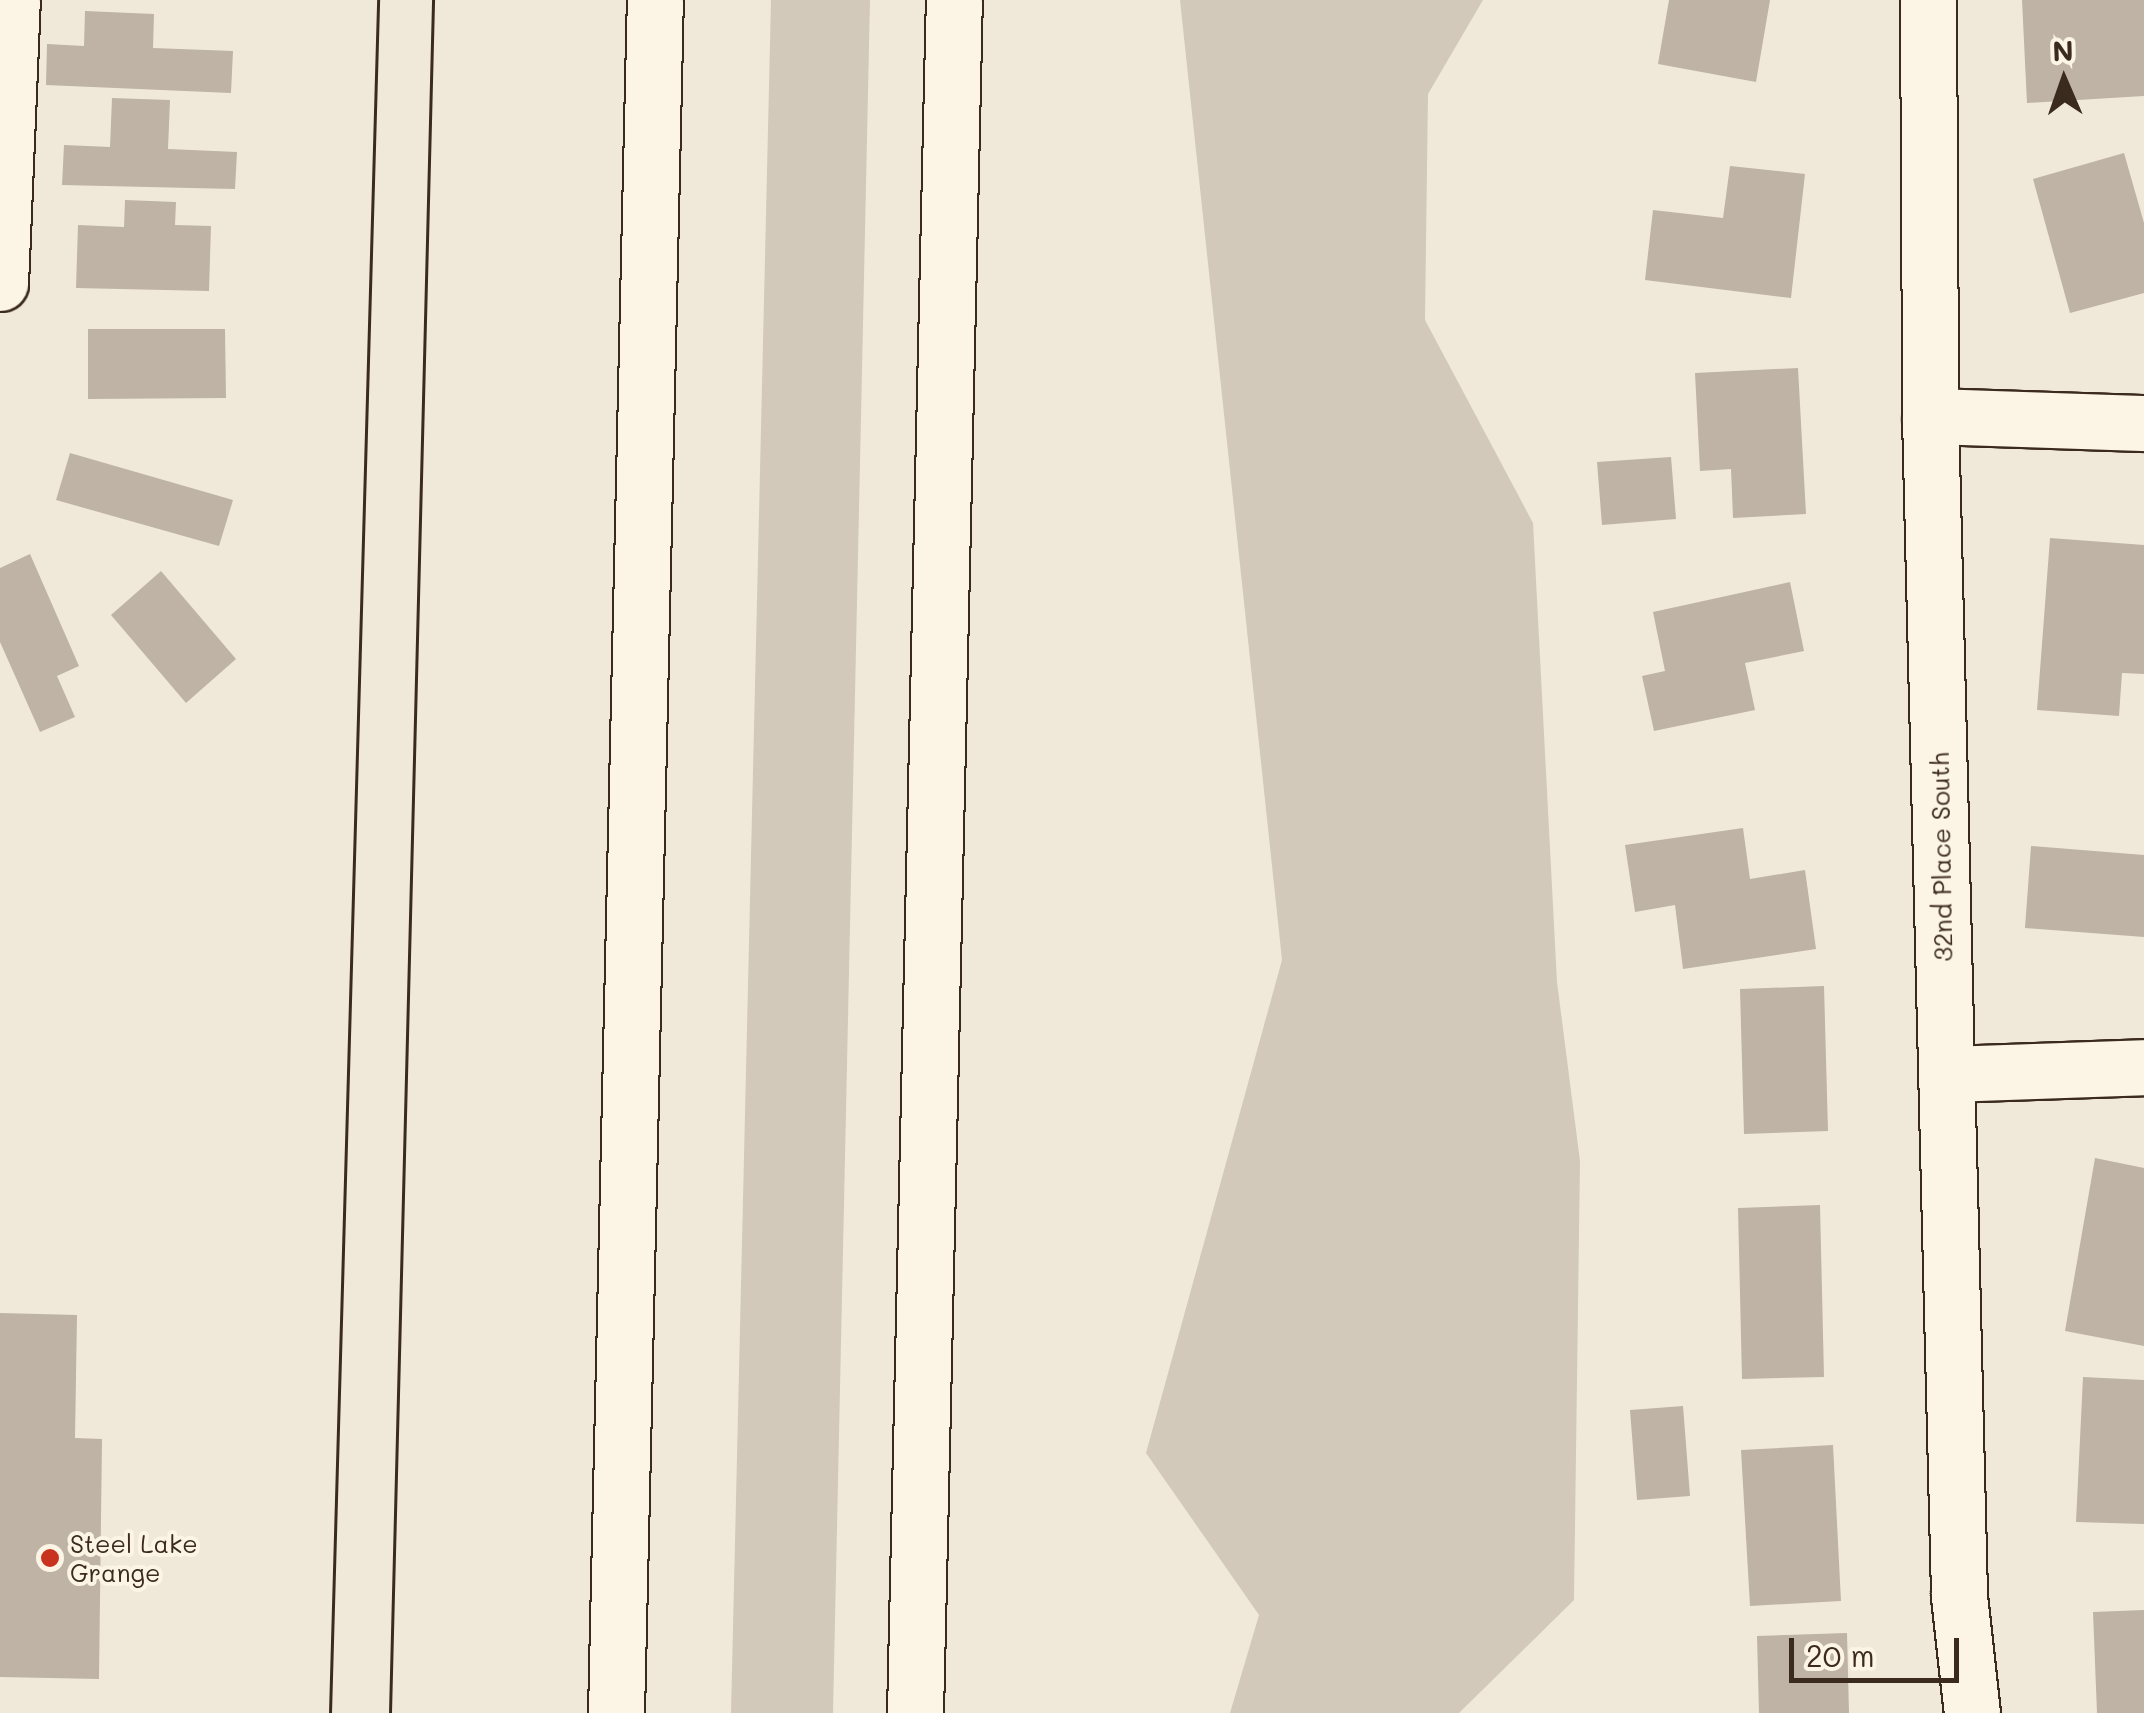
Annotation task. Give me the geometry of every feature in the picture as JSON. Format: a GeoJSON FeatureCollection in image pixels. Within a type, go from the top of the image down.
{"type":"FeatureCollection","features":[{"type":"Feature","properties":{"kind":"main road"},"geometry":{"type":"LineString","coordinates":[[0,283],[12,0]]}},
{"type":"Feature","properties":{"kind":"main road"},"geometry":{"type":"LineString","coordinates":[[616,1713],[655,0]]}},
{"type":"Feature","properties":{"kind":"main road"},"geometry":{"type":"LineString","coordinates":[[915,1713],[954,0]]}},
{"type":"Feature","properties":{"kind":"main road","name":"32nd Place South"},"geometry":{"type":"LineString","coordinates":[[1928,0],[1930,416],[1960,1596],[1972,1713]]}},
{"type":"Feature","properties":{"kind":"main road"},"geometry":{"type":"LineString","coordinates":[[1930,416],[2144,423]]}},
{"type":"Feature","properties":{"kind":"main road"},"geometry":{"type":"LineString","coordinates":[[1947,1074],[2144,1066]]}},
{"type":"Feature","properties":{"kind":"shaded area"},"geometry":{"type":"Polygon","coordinates":[[[771,0],[870,0],[833,1713],[731,1713],[771,0]]]}},
{"type":"Feature","properties":{"kind":"shaded area"},"geometry":{"type":"Polygon","coordinates":[[[1180,0],[1483,0],[1428,94],[1425,320],[1533,523],[1557,982],[1580,1161],[1574,1600],[1459,1713],[1230,1713],[1259,1615],[1146,1453],[1282,960],[1180,0]]]}},
{"type":"Feature","properties":{"kind":"building"},"geometry":{"type":"Polygon","coordinates":[[[1669,0],[1770,0],[1756,82],[1658,64],[1669,0]]]}},
{"type":"Feature","properties":{"kind":"building"},"geometry":{"type":"Polygon","coordinates":[[[2022,0],[2144,0],[2144,96],[2027,103],[2022,0]]]}},
{"type":"Feature","properties":{"kind":"building"},"geometry":{"type":"Polygon","coordinates":[[[85,11],[154,14],[153,48],[233,51],[231,93],[46,85],[47,44],[84,46],[85,11]]]}},
{"type":"Feature","properties":{"kind":"building"},"geometry":{"type":"Polygon","coordinates":[[[112,98],[170,100],[168,149],[237,152],[235,189],[62,185],[64,145],[110,147],[112,98]]]}},
{"type":"Feature","properties":{"kind":"building"},"geometry":{"type":"Polygon","coordinates":[[[2124,153],[2144,223],[2144,293],[2070,313],[2033,179],[2124,153]]]}},
{"type":"Feature","properties":{"kind":"building"},"geometry":{"type":"Polygon","coordinates":[[[1730,166],[1805,174],[1791,298],[1645,280],[1653,210],[1723,218],[1730,166]]]}},
{"type":"Feature","properties":{"kind":"building"},"geometry":{"type":"Polygon","coordinates":[[[125,200],[176,202],[175,225],[211,226],[209,291],[76,288],[78,225],[124,227],[125,200]]]}},
{"type":"Feature","properties":{"kind":"building"},"geometry":{"type":"Polygon","coordinates":[[[88,329],[225,329],[226,398],[88,399],[88,329]]]}},
{"type":"Feature","properties":{"kind":"building"},"geometry":{"type":"Polygon","coordinates":[[[1798,368],[1806,514],[1733,518],[1731,469],[1700,471],[1695,373],[1798,368]]]}},
{"type":"Feature","properties":{"kind":"building"},"geometry":{"type":"Polygon","coordinates":[[[70,453],[233,500],[219,546],[56,500],[70,453]]]}},
{"type":"Feature","properties":{"kind":"building"},"geometry":{"type":"Polygon","coordinates":[[[1671,457],[1676,519],[1602,525],[1597,462],[1671,457]]]}},
{"type":"Feature","properties":{"kind":"building"},"geometry":{"type":"Polygon","coordinates":[[[2050,538],[2144,545],[2144,674],[2122,673],[2119,716],[2037,710],[2050,538]]]}},
{"type":"Feature","properties":{"kind":"building"},"geometry":{"type":"Polygon","coordinates":[[[30,554],[79,666],[57,676],[75,717],[40,732],[0,642],[0,568],[30,554]]]}},
{"type":"Feature","properties":{"kind":"building"},"geometry":{"type":"Polygon","coordinates":[[[161,571],[236,659],[186,703],[111,615],[161,571]]]}},
{"type":"Feature","properties":{"kind":"building"},"geometry":{"type":"Polygon","coordinates":[[[1790,582],[1804,651],[1745,663],[1755,710],[1654,731],[1642,676],[1665,671],[1653,612],[1790,582]]]}},
{"type":"Feature","properties":{"kind":"building"},"geometry":{"type":"Polygon","coordinates":[[[1743,828],[1750,879],[1805,870],[1816,949],[1683,969],[1675,905],[1635,912],[1625,845],[1743,828]]]}},
{"type":"Feature","properties":{"kind":"building"},"geometry":{"type":"Polygon","coordinates":[[[2031,846],[2144,855],[2144,937],[2025,928],[2031,846]]]}},
{"type":"Feature","properties":{"kind":"building"},"geometry":{"type":"Polygon","coordinates":[[[1824,986],[1828,1131],[1744,1134],[1740,989],[1824,986]]]}},
{"type":"Feature","properties":{"kind":"building"},"geometry":{"type":"Polygon","coordinates":[[[2095,1158],[2144,1168],[2144,1346],[2065,1331],[2095,1158]]]}},
{"type":"Feature","properties":{"kind":"building"},"geometry":{"type":"Polygon","coordinates":[[[1820,1205],[1824,1377],[1742,1379],[1738,1208],[1820,1205]]]}},
{"type":"Feature","properties":{"kind":"building","name":"Steel Lake Grange"},"geometry":{"type":"Polygon","coordinates":[[[0,1313],[77,1315],[75,1438],[102,1439],[99,1679],[0,1677],[0,1313]]]}},
{"type":"Feature","properties":{"kind":"building"},"geometry":{"type":"Polygon","coordinates":[[[2083,1377],[2144,1380],[2144,1524],[2076,1522],[2083,1377]]]}},
{"type":"Feature","properties":{"kind":"building"},"geometry":{"type":"Polygon","coordinates":[[[1683,1406],[1690,1496],[1637,1500],[1630,1410],[1683,1406]]]}},
{"type":"Feature","properties":{"kind":"building"},"geometry":{"type":"Polygon","coordinates":[[[1833,1445],[1841,1601],[1750,1606],[1741,1450],[1833,1445]]]}},
{"type":"Feature","properties":{"kind":"building"},"geometry":{"type":"Polygon","coordinates":[[[2144,1610],[2144,1713],[2097,1713],[2093,1612],[2144,1610]]]}},
{"type":"Feature","properties":{"kind":"building"},"geometry":{"type":"Polygon","coordinates":[[[1847,1633],[1849,1713],[1759,1713],[1757,1636],[1847,1633]]]}},
{"type":"Feature","properties":{"kind":"tram line"},"geometry":{"type":"LineString","coordinates":[[330,1713],[378,0]]}},
{"type":"Feature","properties":{"kind":"tram line"},"geometry":{"type":"LineString","coordinates":[[390,1713],[433,0]]}},
{"type":"Feature","properties":{"kind":"place","name":"Steel Lake Grange"},"geometry":{"type":"Point","coordinates":[50,1558]}}]}
